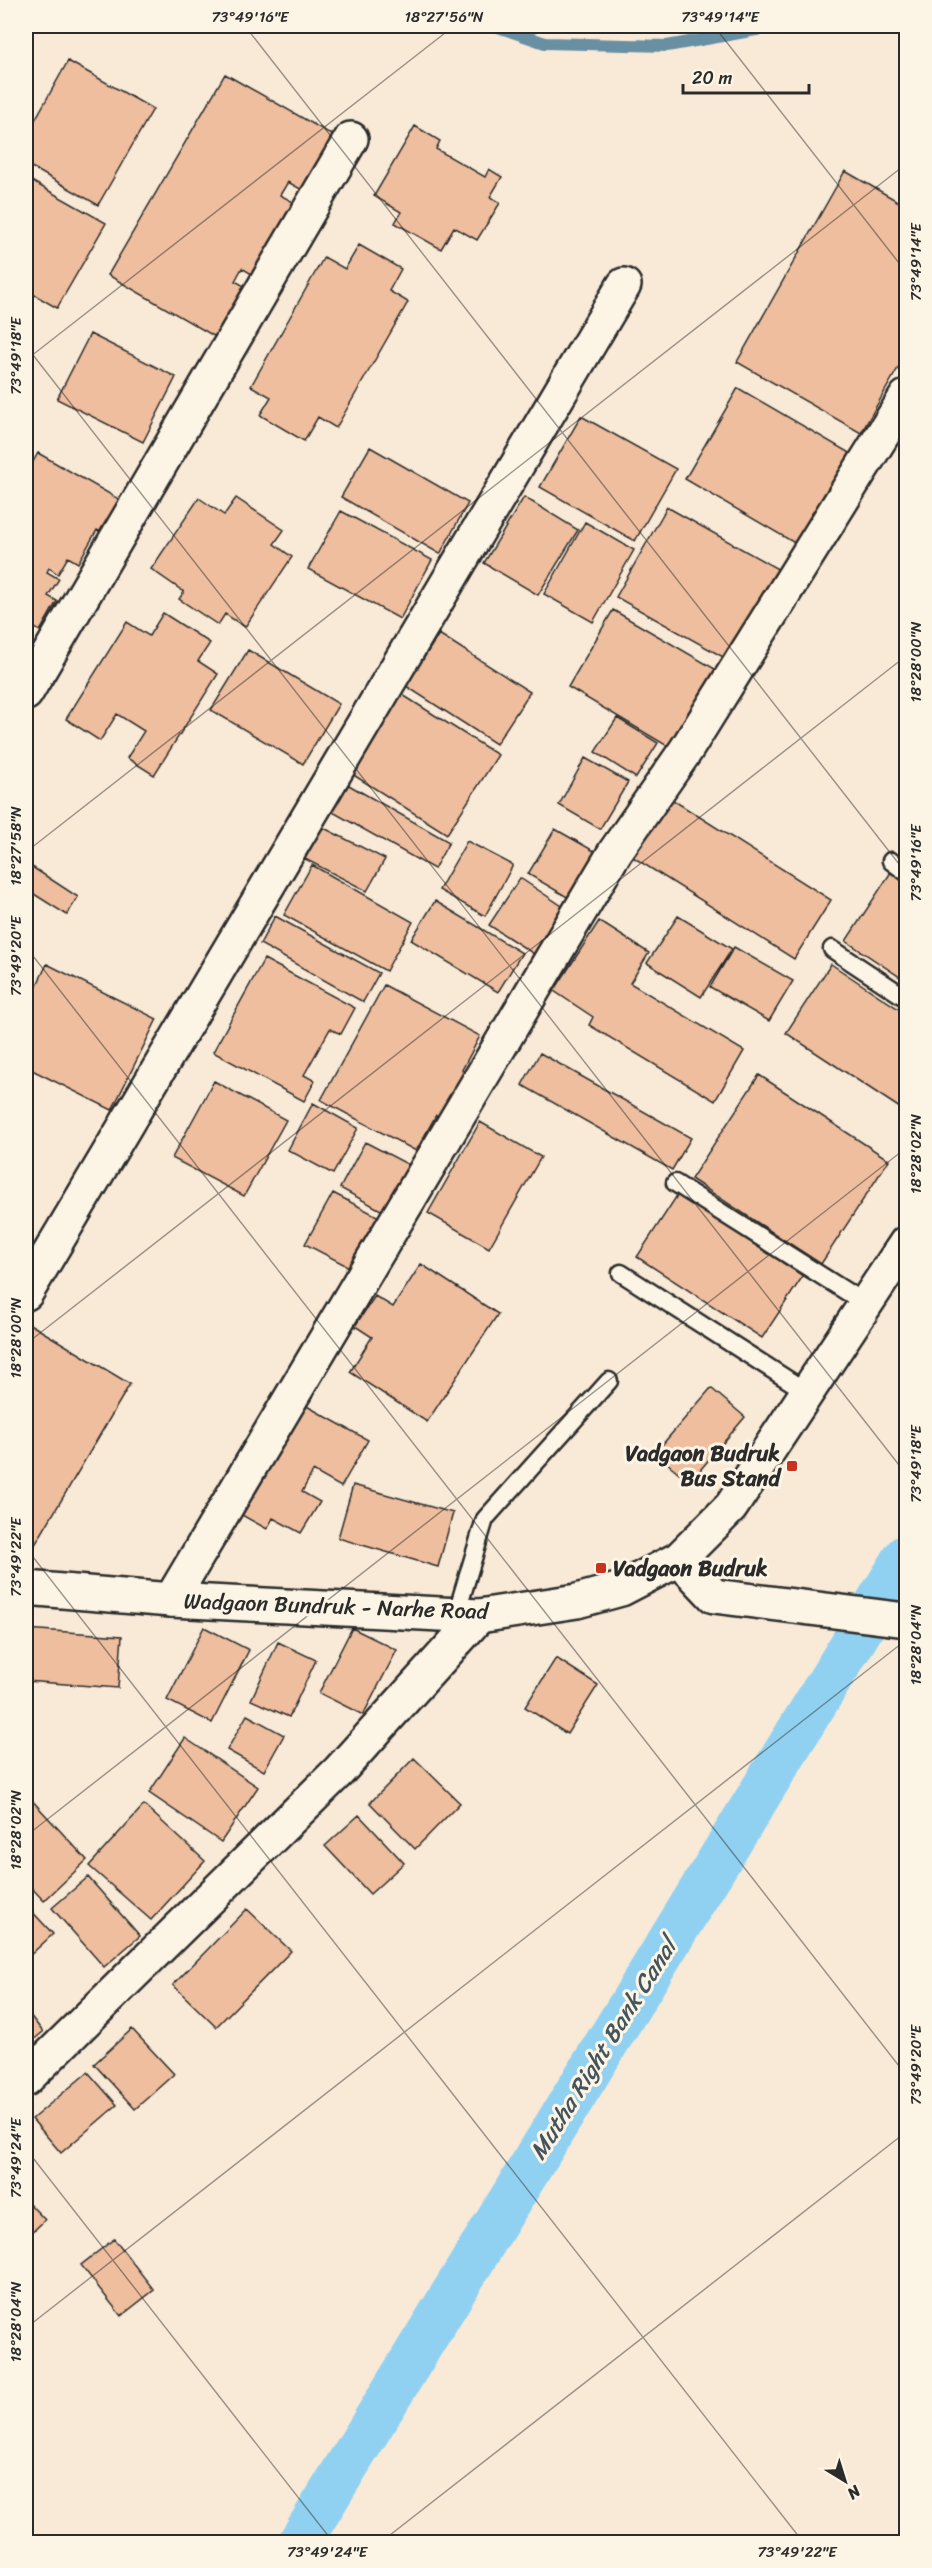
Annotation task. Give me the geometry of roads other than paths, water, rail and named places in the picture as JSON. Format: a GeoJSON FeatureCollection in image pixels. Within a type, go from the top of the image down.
{"type":"FeatureCollection","features":[{"type":"Feature","properties":{"kind":"street"},"geometry":{"type":"LineString","coordinates":[[26,693],[351,139]]}},
{"type":"Feature","properties":{"kind":"street"},"geometry":{"type":"LineString","coordinates":[[26,1293],[624,285]]}},
{"type":"Feature","properties":{"kind":"street"},"geometry":{"type":"LineString","coordinates":[[171,1600],[615,852],[686,750],[906,397]]}},
{"type":"Feature","properties":{"kind":"street","name":"Wadgaon Bundruk - Narhe Road"},"geometry":{"type":"LineString","coordinates":[[26,1588],[171,1600],[468,1616],[577,1601],[621,1590],[680,1559],[730,1507],[906,1243]]}},
{"type":"Feature","properties":{"kind":"street"},"geometry":{"type":"LineString","coordinates":[[680,1559],[714,1596],[906,1620]]}},
{"type":"Feature","properties":{"kind":"street"},"geometry":{"type":"LineString","coordinates":[[26,2079],[339,1771],[468,1616]]}},
{"type":"Feature","properties":{"kind":"lane"},"geometry":{"type":"LineString","coordinates":[[891,861],[906,872]]}},
{"type":"Feature","properties":{"kind":"lane"},"geometry":{"type":"LineString","coordinates":[[832,949],[906,999]]}},
{"type":"Feature","properties":{"kind":"lane"},"geometry":{"type":"LineString","coordinates":[[675,1183],[866,1304]]}},
{"type":"Feature","properties":{"kind":"lane"},"geometry":{"type":"LineString","coordinates":[[621,1272],[807,1392]]}},
{"type":"Feature","properties":{"kind":"lane"},"geometry":{"type":"LineString","coordinates":[[468,1616],[485,1519],[609,1381]]}},
{"type":"Feature","properties":{"kind":"waterway"},"geometry":{"type":"LineString","coordinates":[[495,26],[545,43],[667,46],[779,26]]}},
{"type":"Feature","properties":{"kind":"waterway","name":"Mutha Right Bank Canal"},"geometry":{"type":"LineString","coordinates":[[300,2542],[906,1556]]}},
{"type":"Feature","properties":{"kind":"place","name":"Vadgaon Budruk Bus Stand"},"geometry":{"type":"Point","coordinates":[792,1466]}},
{"type":"Feature","properties":{"kind":"place","name":"Vadgaon Budruk"},"geometry":{"type":"Point","coordinates":[601,1568]}}]}
